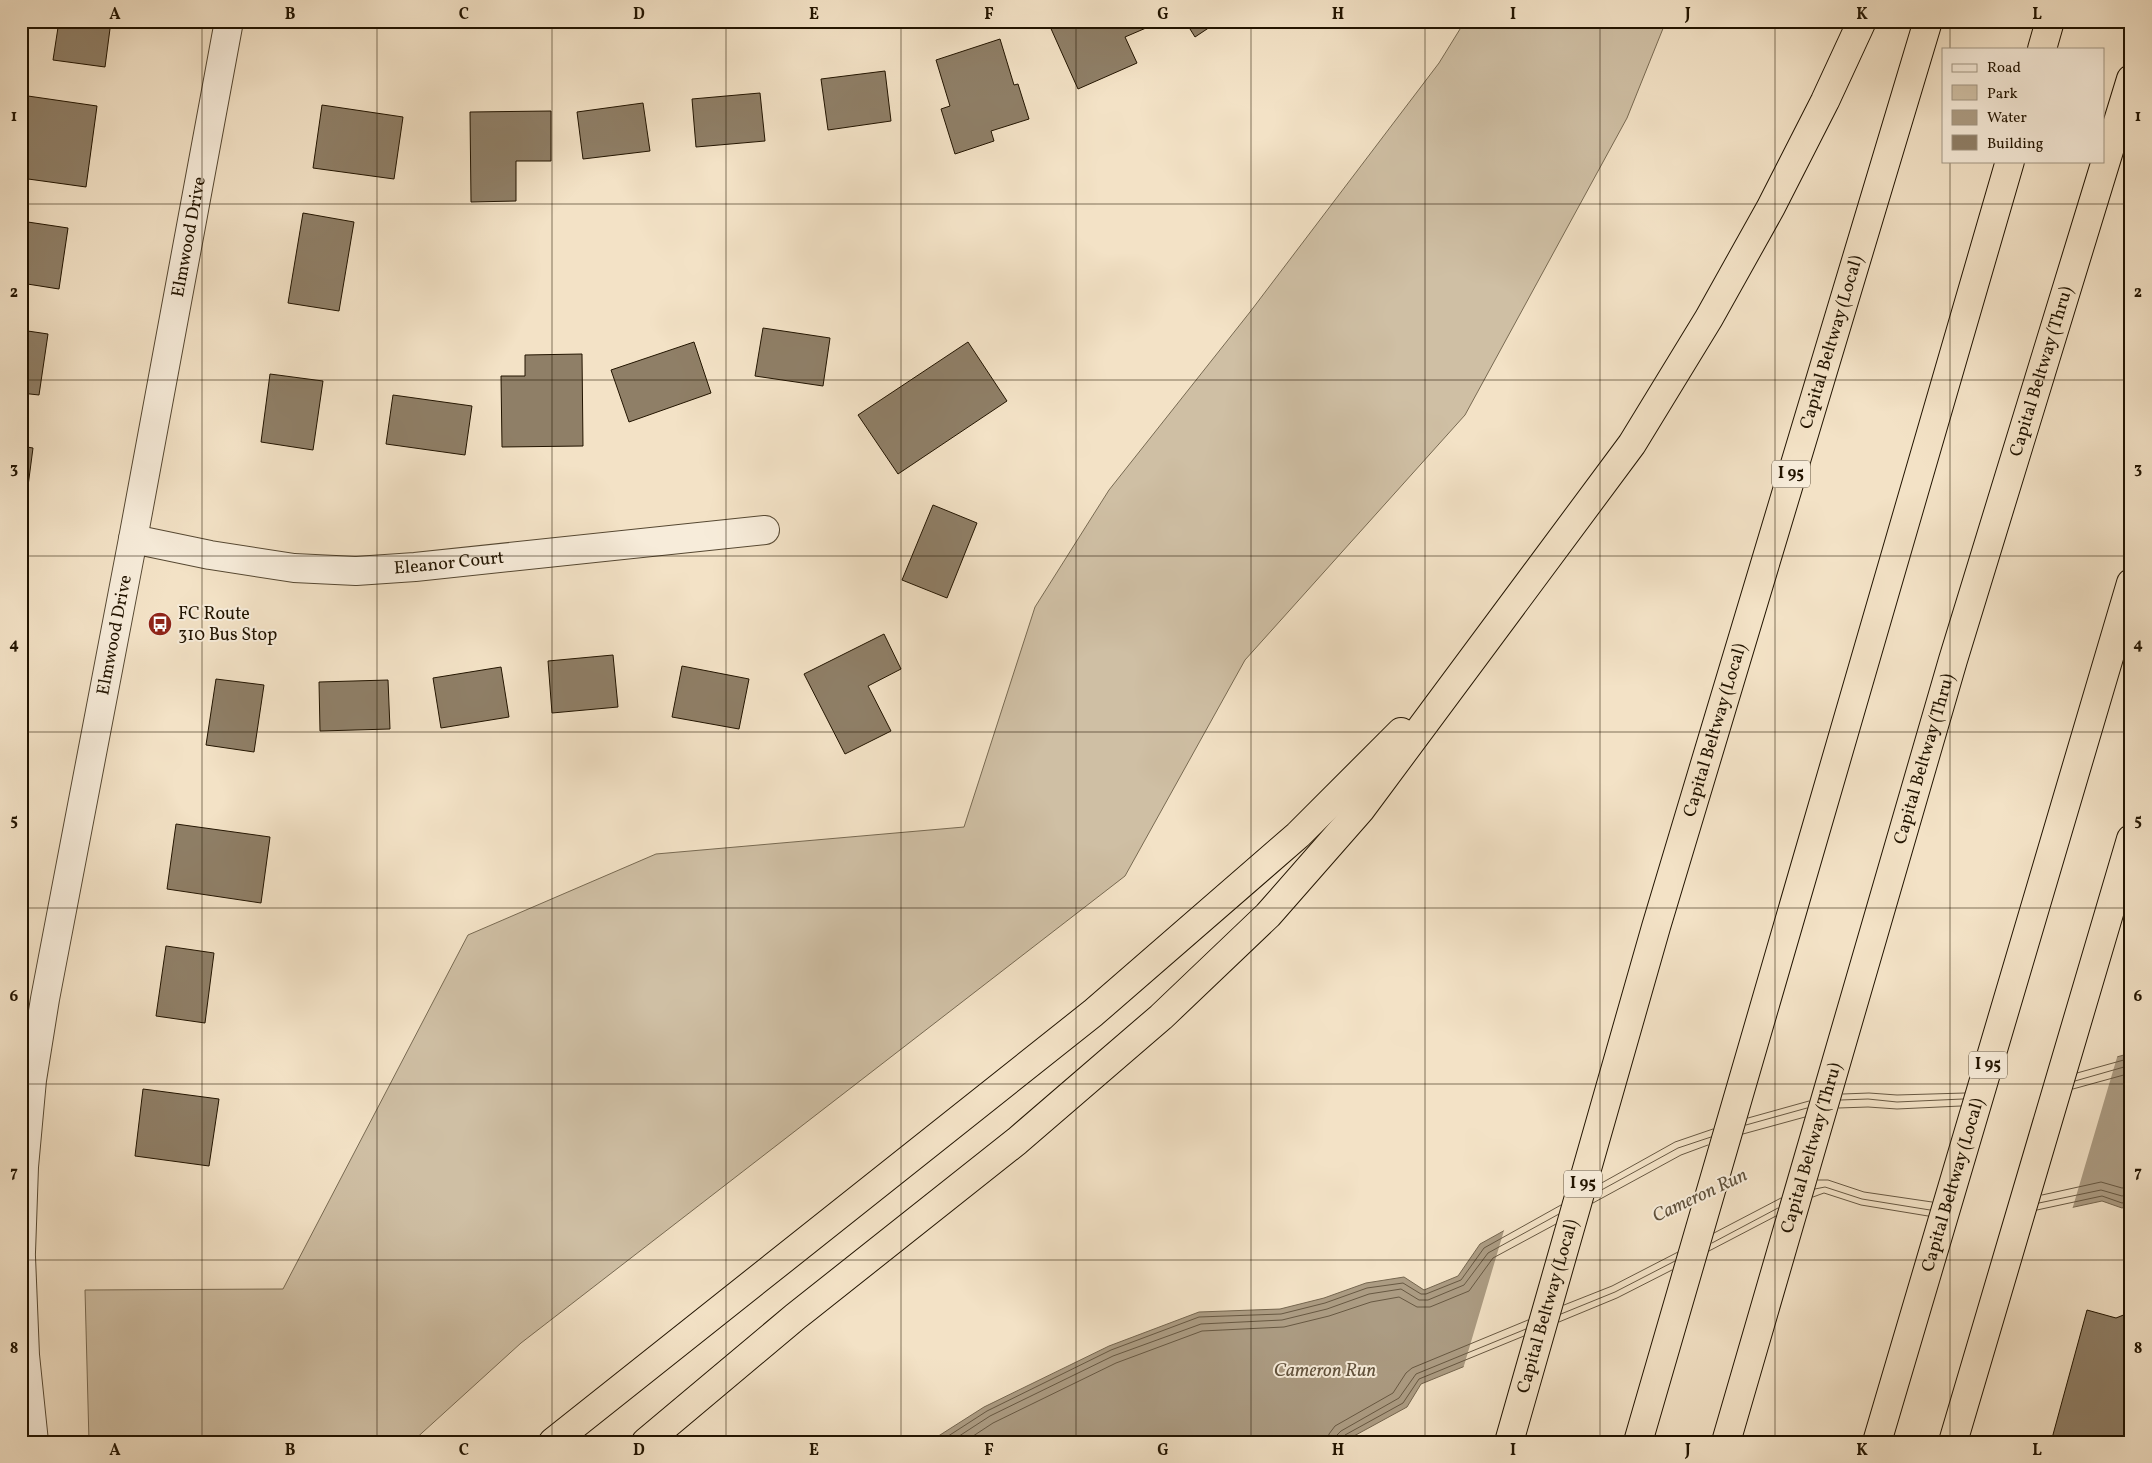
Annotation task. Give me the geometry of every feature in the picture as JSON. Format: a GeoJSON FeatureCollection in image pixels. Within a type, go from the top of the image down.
{"type":"FeatureCollection","features":[{"type":"Feature","properties":{"kind":"highway"},"geometry":{"type":"LineString","coordinates":[[646,1442],[795,1317],[1017,1141],[1168,1010],[1268,915],[1362,809],[1632,444],[1709,318],[1772,207],[1825,102],[1862,21]]}},
{"type":"Feature","properties":{"kind":"highway","name":"Capital Beltway (Local)"},"geometry":{"type":"LineString","coordinates":[[1509,1442],[1656,927],[1928,21]]}},
{"type":"Feature","properties":{"kind":"highway"},"geometry":{"type":"LineString","coordinates":[[2042,48],[2050,21]]}},
{"type":"Feature","properties":{"kind":"highway","name":"Capital Beltway (Thru)"},"geometry":{"type":"LineString","coordinates":[[1726,1442],[1959,641],[2131,79]]}},
{"type":"Feature","properties":{"kind":"highway"},"geometry":{"type":"LineString","coordinates":[[1638,1442],[2010,162]]}},
{"type":"Feature","properties":{"kind":"highway","name":"Capital Beltway (Local)"},"geometry":{"type":"LineString","coordinates":[[1877,1442],[2131,583]]}},
{"type":"Feature","properties":{"kind":"highway"},"geometry":{"type":"LineString","coordinates":[[553,1442],[1093,1013],[1298,835],[1464,669]]}},
{"type":"Feature","properties":{"kind":"highway"},"geometry":{"type":"LineString","coordinates":[[1953,1442],[2131,839]]}},
{"type":"Feature","properties":{"kind":"highway"},"geometry":{"type":"LineString","coordinates":[[566,1442],[609,1398]]}},
{"type":"Feature","properties":{"kind":"street","name":"Elmwood Drive"},"geometry":{"type":"LineString","coordinates":[[21,1252],[24,1167],[32,1080],[45,999],[133,539],[228,21]]}},
{"type":"Feature","properties":{"kind":"street","name":"Eleanor Court"},"geometry":{"type":"LineString","coordinates":[[133,539],[210,555],[294,568],[356,571],[415,567],[765,530]]}},
{"type":"Feature","properties":{"kind":"street"},"geometry":{"type":"LineString","coordinates":[[21,1257],[25,1355],[34,1442]]}},
{"type":"Feature","properties":{"kind":"green space"},"geometry":{"type":"Polygon","coordinates":[[[1465,21],[1666,21],[1627,118],[1465,415],[1245,660],[1125,876],[521,1343],[412,1442],[89,1442],[85,1290],[283,1289],[468,935],[656,854],[964,827],[1035,607],[1109,490],[1250,312],[1439,63],[1465,21]]]}},
{"type":"Feature","properties":{"kind":"water","name":"Cameron Run"},"geometry":{"type":"Polygon","coordinates":[[[2131,1053],[2131,1205],[2122,1208],[2102,1201],[1977,1228],[1822,1198],[1620,1303],[1421,1384],[1407,1407],[1343,1442],[929,1442],[984,1407],[1109,1346],[1199,1312],[1280,1309],[1324,1298],[1366,1283],[1404,1277],[1424,1290],[1458,1276],[1480,1244],[1673,1137],[1897,1090],[2016,1085],[2131,1053]]]}},
{"type":"Feature","properties":{"kind":"pier"},"geometry":{"type":"Polygon","coordinates":[[[2118,1054],[2072,1210],[1977,1231],[1859,1213],[1823,1201],[1621,1305],[1463,1369],[1505,1227],[1672,1135],[1762,1105],[1836,1087],[1868,1085],[1897,1088],[2016,1083],[2118,1054]]]}},
{"type":"Feature","properties":{"kind":"building"},"geometry":{"type":"Polygon","coordinates":[[[59,21],[111,21],[105,67],[53,60],[59,21]]]}},
{"type":"Feature","properties":{"kind":"building"},"geometry":{"type":"Polygon","coordinates":[[[1143,21],[1146,28],[1125,37],[1137,63],[1078,89],[1048,22],[1143,21]]]}},
{"type":"Feature","properties":{"kind":"building"},"geometry":{"type":"Polygon","coordinates":[[[1185,21],[1219,21],[1195,37],[1185,21]]]}},
{"type":"Feature","properties":{"kind":"building"},"geometry":{"type":"Polygon","coordinates":[[[1000,39],[1014,85],[1018,84],[1029,119],[991,131],[994,141],[955,154],[941,109],[950,106],[936,60],[1000,39]]]}},
{"type":"Feature","properties":{"kind":"building"},"geometry":{"type":"Polygon","coordinates":[[[885,71],[891,121],[828,130],[821,79],[885,71]]]}},
{"type":"Feature","properties":{"kind":"building"},"geometry":{"type":"Polygon","coordinates":[[[760,93],[765,141],[696,147],[692,99],[760,93]]]}},
{"type":"Feature","properties":{"kind":"building"},"geometry":{"type":"Polygon","coordinates":[[[21,95],[97,106],[86,187],[21,178],[21,95]]]}},
{"type":"Feature","properties":{"kind":"building"},"geometry":{"type":"Polygon","coordinates":[[[643,103],[650,151],[583,159],[577,112],[643,103]]]}},
{"type":"Feature","properties":{"kind":"building"},"geometry":{"type":"Polygon","coordinates":[[[322,105],[403,117],[394,179],[313,168],[322,105]]]}},
{"type":"Feature","properties":{"kind":"building"},"geometry":{"type":"Polygon","coordinates":[[[551,111],[551,161],[516,161],[516,201],[471,202],[470,112],[551,111]]]}},
{"type":"Feature","properties":{"kind":"building"},"geometry":{"type":"Polygon","coordinates":[[[303,213],[354,222],[339,311],[288,303],[303,213]]]}},
{"type":"Feature","properties":{"kind":"building"},"geometry":{"type":"Polygon","coordinates":[[[21,221],[68,228],[59,289],[21,283],[21,221]]]}},
{"type":"Feature","properties":{"kind":"building"},"geometry":{"type":"Polygon","coordinates":[[[763,328],[830,338],[823,386],[755,376],[763,328]]]}},
{"type":"Feature","properties":{"kind":"building"},"geometry":{"type":"Polygon","coordinates":[[[21,330],[48,334],[39,395],[21,393],[21,330]]]}},
{"type":"Feature","properties":{"kind":"building"},"geometry":{"type":"Polygon","coordinates":[[[694,342],[711,393],[629,422],[611,370],[694,342]]]}},
{"type":"Feature","properties":{"kind":"building"},"geometry":{"type":"Polygon","coordinates":[[[968,342],[1007,401],[898,474],[858,415],[968,342]]]}},
{"type":"Feature","properties":{"kind":"building"},"geometry":{"type":"Polygon","coordinates":[[[582,354],[583,446],[502,447],[501,376],[525,376],[525,355],[582,354]]]}},
{"type":"Feature","properties":{"kind":"building"},"geometry":{"type":"Polygon","coordinates":[[[270,374],[323,381],[313,450],[261,442],[270,374]]]}},
{"type":"Feature","properties":{"kind":"building"},"geometry":{"type":"Polygon","coordinates":[[[393,395],[472,406],[465,455],[386,444],[393,395]]]}},
{"type":"Feature","properties":{"kind":"building"},"geometry":{"type":"Polygon","coordinates":[[[21,446],[33,448],[25,509],[21,509],[21,446]]]}},
{"type":"Feature","properties":{"kind":"building"},"geometry":{"type":"Polygon","coordinates":[[[933,505],[977,523],[947,598],[902,580],[933,505]]]}},
{"type":"Feature","properties":{"kind":"building"},"geometry":{"type":"Polygon","coordinates":[[[884,634],[901,669],[868,686],[891,731],[845,754],[804,674],[884,634]]]}},
{"type":"Feature","properties":{"kind":"building"},"geometry":{"type":"Polygon","coordinates":[[[613,655],[618,707],[552,713],[548,661],[613,655]]]}},
{"type":"Feature","properties":{"kind":"building"},"geometry":{"type":"Polygon","coordinates":[[[682,666],[749,679],[739,729],[672,717],[682,666]]]}},
{"type":"Feature","properties":{"kind":"building"},"geometry":{"type":"Polygon","coordinates":[[[501,667],[509,717],[441,728],[433,678],[501,667]]]}},
{"type":"Feature","properties":{"kind":"building"},"geometry":{"type":"Polygon","coordinates":[[[216,679],[264,685],[254,752],[206,745],[216,679]]]}},
{"type":"Feature","properties":{"kind":"building"},"geometry":{"type":"Polygon","coordinates":[[[388,680],[390,729],[320,731],[319,682],[388,680]]]}},
{"type":"Feature","properties":{"kind":"building"},"geometry":{"type":"Polygon","coordinates":[[[176,824],[270,837],[261,903],[167,889],[176,824]]]}},
{"type":"Feature","properties":{"kind":"building"},"geometry":{"type":"Polygon","coordinates":[[[166,946],[214,953],[205,1023],[156,1016],[166,946]]]}},
{"type":"Feature","properties":{"kind":"building"},"geometry":{"type":"Polygon","coordinates":[[[143,1089],[219,1099],[209,1166],[135,1156],[143,1089]]]}},
{"type":"Feature","properties":{"kind":"building"},"geometry":{"type":"Polygon","coordinates":[[[2087,1310],[2116,1318],[2131,1312],[2131,1442],[2051,1442],[2087,1310]]]}},
{"type":"Feature","properties":{"kind":"place","name":"FC Route 310 Bus Stop"},"geometry":{"type":"Point","coordinates":[160,624]}}]}
